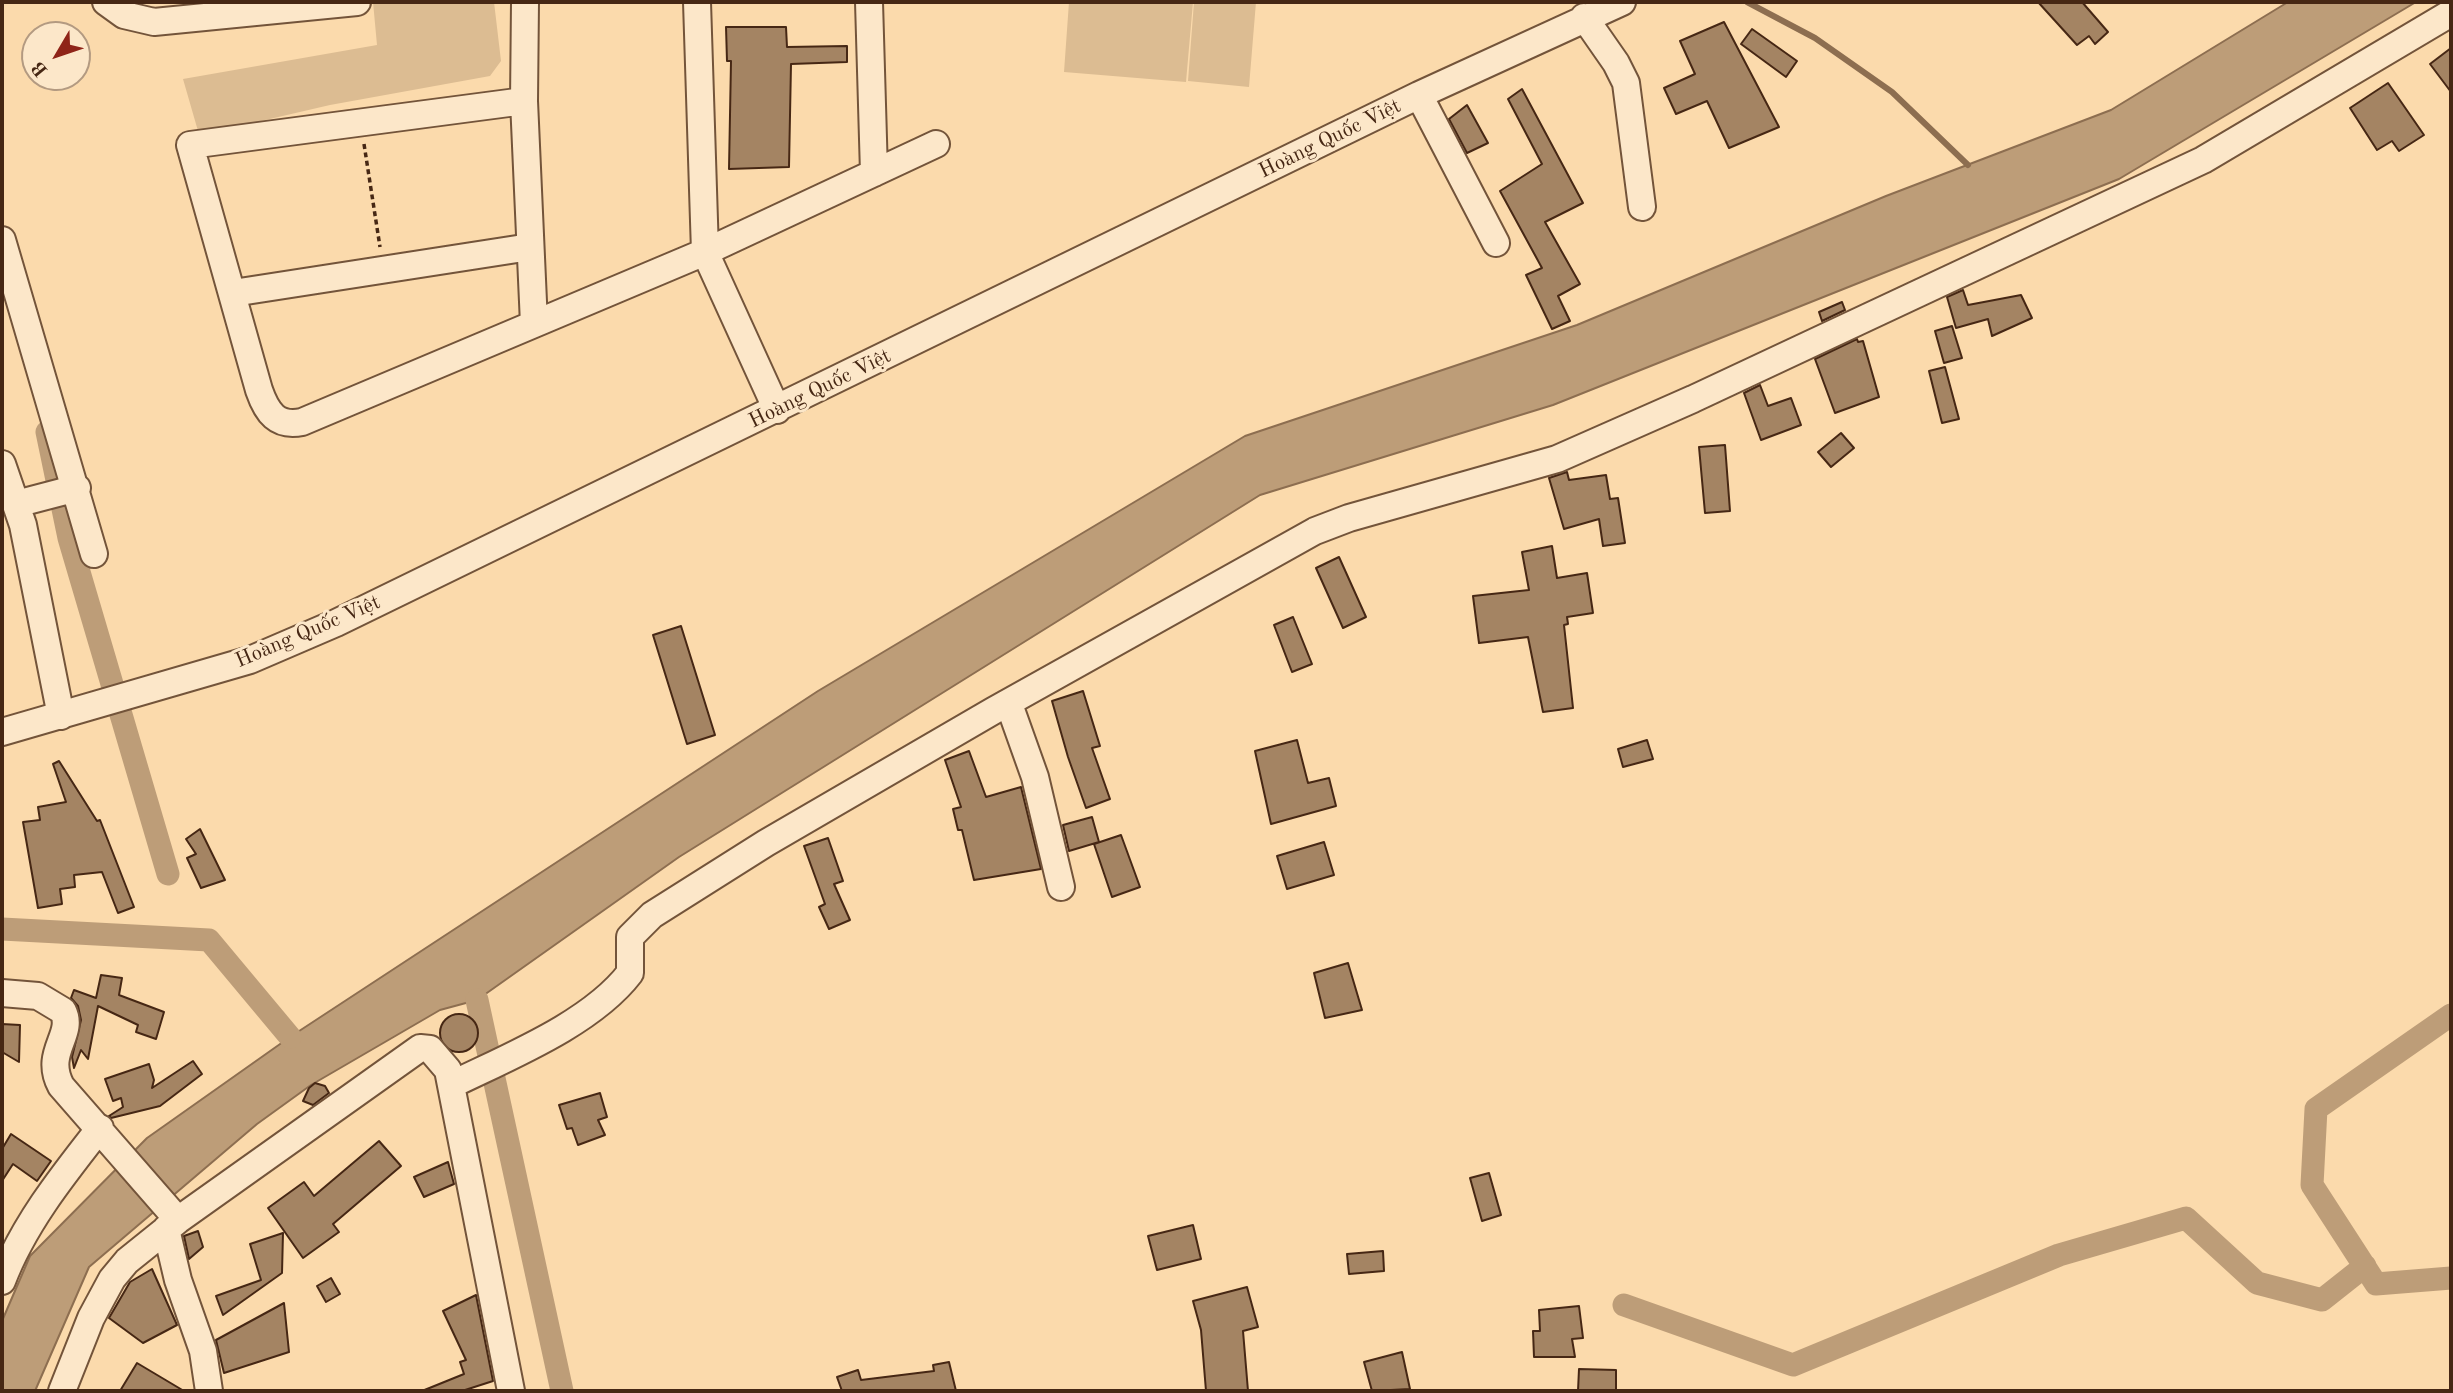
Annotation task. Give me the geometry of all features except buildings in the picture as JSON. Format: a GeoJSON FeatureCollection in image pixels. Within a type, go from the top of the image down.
{"type":"FeatureCollection","features":[{"type":"Feature","properties":{"kind":"street"},"geometry":{"type":"LineString","coordinates":[[106,2],[124,15],[154,22],[357,2]]}},
{"type":"Feature","properties":{"kind":"street"},"geometry":{"type":"LineString","coordinates":[[525,2],[524,101],[534,324]]}},
{"type":"Feature","properties":{"kind":"street"},"geometry":{"type":"LineString","coordinates":[[697,2],[705,252],[777,410]]}},
{"type":"Feature","properties":{"kind":"street"},"geometry":{"type":"LineString","coordinates":[[869,2],[874,173]]}},
{"type":"Feature","properties":{"kind":"street","name":"Hoàng Quốc Việt"},"geometry":{"type":"LineString","coordinates":[[2,732],[250,660],[336,623],[1419,96],[1584,17],[1622,2]]}},
{"type":"Feature","properties":{"kind":"street"},"geometry":{"type":"LineString","coordinates":[[451,1085],[566,1026],[626,977],[630,967],[630,937],[652,915],[766,844],[1315,531],[1579,451],[2203,160],[2451,13]]}},
{"type":"Feature","properties":{"kind":"street"},"geometry":{"type":"LineString","coordinates":[[1584,17],[1616,63],[1626,83],[1642,207]]}},
{"type":"Feature","properties":{"kind":"street"},"geometry":{"type":"LineString","coordinates":[[1419,96],[1496,243]]}},
{"type":"Feature","properties":{"kind":"street"},"geometry":{"type":"LineString","coordinates":[[524,101],[190,145],[266,410],[276,419],[289,425],[302,422],[705,252],[936,144]]}},
{"type":"Feature","properties":{"kind":"street"},"geometry":{"type":"LineString","coordinates":[[2,240],[72,489],[94,554]]}},
{"type":"Feature","properties":{"kind":"street"},"geometry":{"type":"LineString","coordinates":[[233,293],[530,247]]}},
{"type":"Feature","properties":{"kind":"street"},"geometry":{"type":"LineString","coordinates":[[2,464],[19,503],[68,714]]}},
{"type":"Feature","properties":{"kind":"street"},"geometry":{"type":"LineString","coordinates":[[19,503],[72,489]]}},
{"type":"Feature","properties":{"kind":"street"},"geometry":{"type":"LineString","coordinates":[[1009,704],[1035,777],[1060,887]]}},
{"type":"Feature","properties":{"kind":"street"},"geometry":{"type":"LineString","coordinates":[[2,993],[38,996],[63,1011],[66,1025],[55,1056],[56,1076],[171,1219],[178,1280],[203,1351],[209,1391]]}},
{"type":"Feature","properties":{"kind":"street"},"geometry":{"type":"LineString","coordinates":[[62,1391],[91,1318],[112,1279],[171,1219],[338,1108],[412,1051],[430,1049],[448,1070],[511,1391]]}},
{"type":"Feature","properties":{"kind":"street"},"geometry":{"type":"LineString","coordinates":[[2,1281],[49,1198],[104,1133]]}},
{"type":"Feature","properties":{"kind":"path"},"geometry":{"type":"LineString","coordinates":[[363,138],[381,252]]}},
{"type":"Feature","properties":{"kind":"shaded area"},"geometry":{"type":"Polygon","coordinates":[[[373,2],[494,2],[501,61],[490,76],[330,105],[205,134],[198,131],[183,79],[377,45],[373,2]]]}},
{"type":"Feature","properties":{"kind":"shaded area"},"geometry":{"type":"Polygon","coordinates":[[[1069,2],[1193,2],[1186,82],[1064,72],[1069,2]]]}},
{"type":"Feature","properties":{"kind":"shaded area"},"geometry":{"type":"Polygon","coordinates":[[[1194,2],[1256,2],[1249,87],[1188,81],[1194,2]]]}},
{"type":"Feature","properties":{"kind":"shaded area"},"geometry":{"type":"Polygon","coordinates":[[[2288,2],[2416,2],[2119,179],[1553,405],[1260,495],[679,857],[477,1000],[440,1010],[311,1085],[257,1124],[89,1267],[35,1391],[2,1391],[2,1321],[30,1256],[147,1138],[290,1037],[818,691],[1245,436],[1577,325],[1886,196],[2111,110],[2288,2]]]}},
{"type":"Feature","properties":{"kind":"waterway"},"geometry":{"type":"LineString","coordinates":[[1747,2],[1815,38],[1892,92],[1968,165]]}},
{"type":"Feature","properties":{"kind":"waterway"},"geometry":{"type":"LineString","coordinates":[[47,432],[69,538],[168,874]]}},
{"type":"Feature","properties":{"kind":"waterway"},"geometry":{"type":"LineString","coordinates":[[2,929],[209,940],[290,1037]]}},
{"type":"Feature","properties":{"kind":"waterway"},"geometry":{"type":"LineString","coordinates":[[477,1000],[562,1391]]}},
{"type":"Feature","properties":{"kind":"waterway"},"geometry":{"type":"LineString","coordinates":[[2451,1015],[2316,1109],[2312,1185],[2376,1284],[2451,1278]]}},
{"type":"Feature","properties":{"kind":"waterway"},"geometry":{"type":"LineString","coordinates":[[1624,1305],[1793,1365],[2059,1255],[2186,1218],[2257,1283],[2322,1300],[2365,1266]]}}]}
